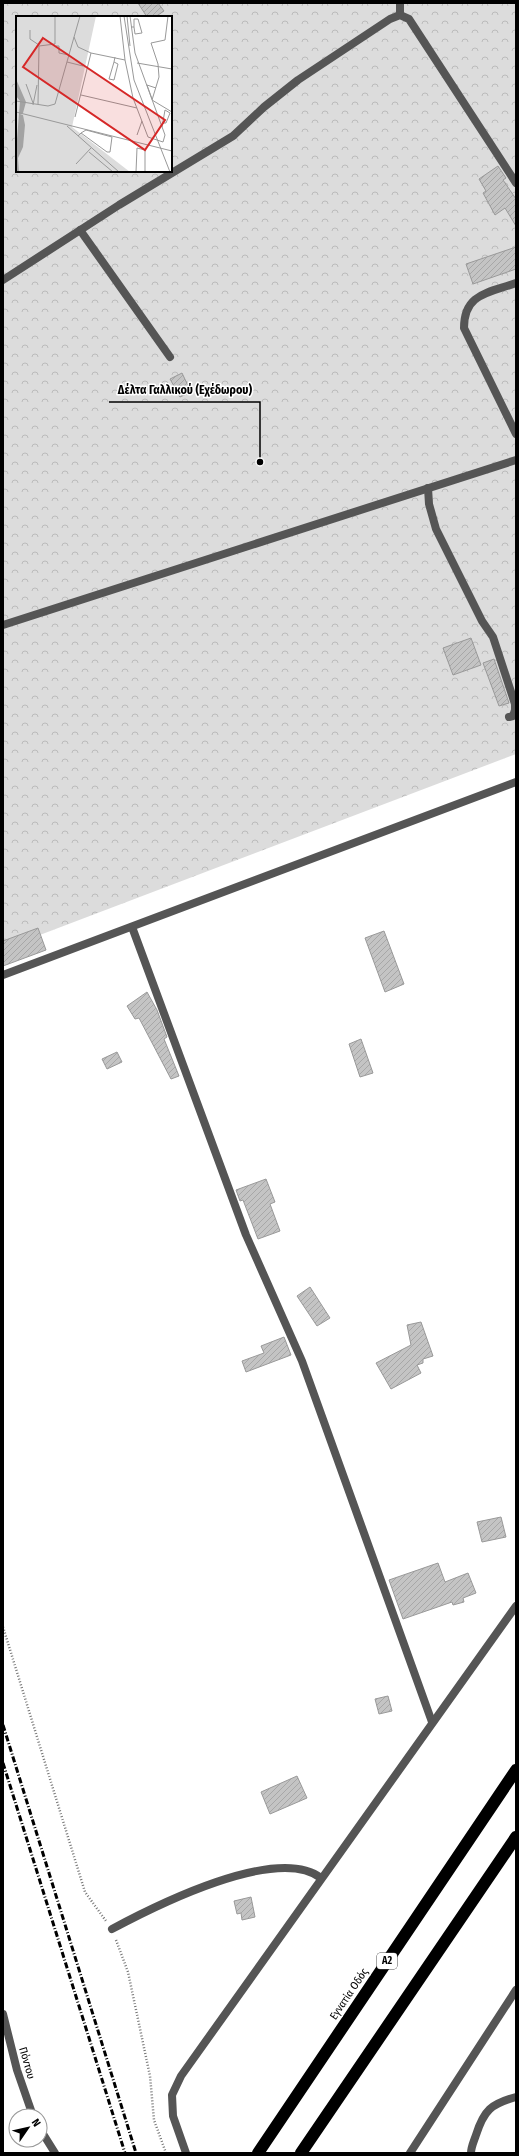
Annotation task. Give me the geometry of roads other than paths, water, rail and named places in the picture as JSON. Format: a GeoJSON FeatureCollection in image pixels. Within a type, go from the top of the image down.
{"type":"FeatureCollection","features":[{"type":"Feature","properties":{"kind":"highway","name":"Εγνατία Οδός"},"geometry":{"type":"LineString","coordinates":[[258,2153],[516,1770]]}},
{"type":"Feature","properties":{"kind":"highway"},"geometry":{"type":"LineString","coordinates":[[301,2153],[516,1837]]}},
{"type":"Feature","properties":{"kind":"street"},"geometry":{"type":"LineString","coordinates":[[400,3],[400,15]]}},
{"type":"Feature","properties":{"kind":"street"},"geometry":{"type":"LineString","coordinates":[[400,15],[409,20],[516,184]]}},
{"type":"Feature","properties":{"kind":"street"},"geometry":{"type":"LineString","coordinates":[[3,280],[80,230],[233,136],[264,107],[298,80],[390,19],[400,15]]}},
{"type":"Feature","properties":{"kind":"street"},"geometry":{"type":"LineString","coordinates":[[80,230],[170,357]]}},
{"type":"Feature","properties":{"kind":"street"},"geometry":{"type":"LineString","coordinates":[[516,283],[476,297],[466,312],[464,328],[516,434]]}},
{"type":"Feature","properties":{"kind":"street"},"geometry":{"type":"LineString","coordinates":[[3,626],[516,460]]}},
{"type":"Feature","properties":{"kind":"street"},"geometry":{"type":"LineString","coordinates":[[428,488],[429,504],[436,529],[482,621],[493,637],[515,704],[515,710],[512,716],[508,717]]}},
{"type":"Feature","properties":{"kind":"street"},"geometry":{"type":"LineString","coordinates":[[3,975],[516,782]]}},
{"type":"Feature","properties":{"kind":"street"},"geometry":{"type":"LineString","coordinates":[[132,927],[246,1235],[302,1361],[432,1722]]}},
{"type":"Feature","properties":{"kind":"street"},"geometry":{"type":"LineString","coordinates":[[186,2153],[174,2116],[172,2095],[181,2076],[516,1606]]}},
{"type":"Feature","properties":{"kind":"street"},"geometry":{"type":"LineString","coordinates":[[112,1929],[195,1890],[235,1876],[285,1868],[304,1868],[312,1871],[321,1878]]}},
{"type":"Feature","properties":{"kind":"street"},"geometry":{"type":"LineString","coordinates":[[410,2153],[516,1990]]}},
{"type":"Feature","properties":{"kind":"street","name":"Πόντου"},"geometry":{"type":"LineString","coordinates":[[3,2014],[17,2070],[30,2108]]}},
{"type":"Feature","properties":{"kind":"street"},"geometry":{"type":"LineString","coordinates":[[469,2153],[479,2124],[487,2110],[498,2102],[516,2097]]}},
{"type":"Feature","properties":{"kind":"street"},"geometry":{"type":"LineString","coordinates":[[48,2143],[54,2153]]}},
{"type":"Feature","properties":{"kind":"railway"},"geometry":{"type":"LineString","coordinates":[[3,1725],[136,2153]]}},
{"type":"Feature","properties":{"kind":"railway"},"geometry":{"type":"LineString","coordinates":[[3,1763],[125,2153]]}},
{"type":"Feature","properties":{"kind":"place","name":"Δέλτα Γαλλικού (Εχέδωρου)"},"geometry":{"type":"Point","coordinates":[260,462]}}]}
